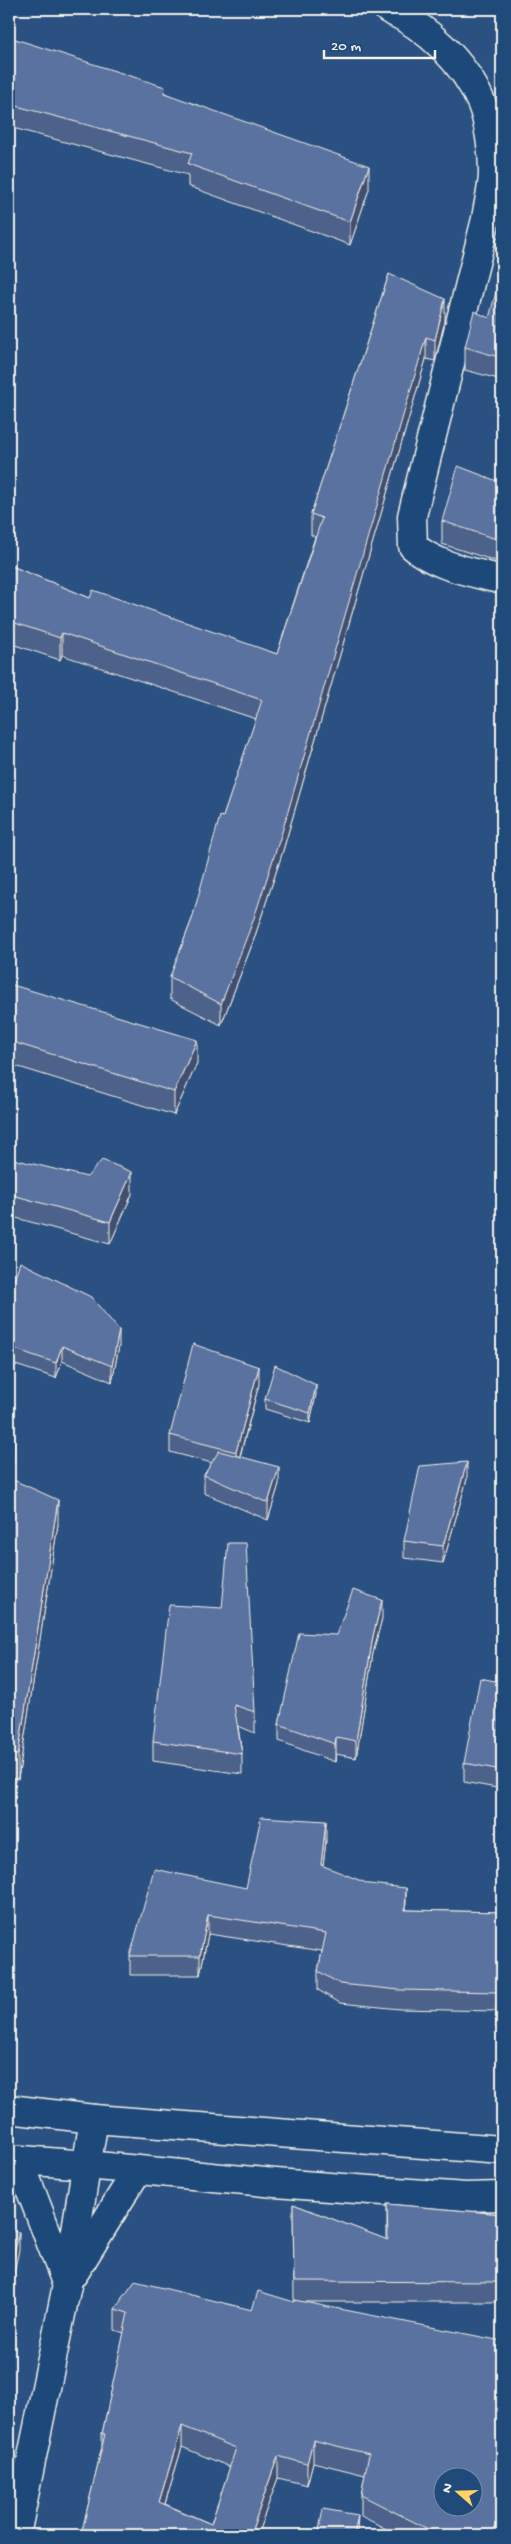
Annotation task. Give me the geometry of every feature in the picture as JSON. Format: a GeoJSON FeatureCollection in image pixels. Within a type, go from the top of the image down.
{"type":"FeatureCollection","features":[{"type":"Feature","properties":{"kind":"street"},"geometry":{"type":"LineString","coordinates":[[388,9],[428,35],[458,62],[482,102],[491,147],[493,175],[486,219],[412,516],[413,546],[420,552],[444,564],[502,580]]}},
{"type":"Feature","properties":{"kind":"street"},"geometry":{"type":"LineString","coordinates":[[9,2109],[94,2119],[502,2150]]}},
{"type":"Feature","properties":{"kind":"street"},"geometry":{"type":"LineString","coordinates":[[16,2535],[67,2285],[94,2119]]}},
{"type":"Feature","properties":{"kind":"street"},"geometry":{"type":"LineString","coordinates":[[67,2285],[14,2159],[137,2171],[465,2197],[502,2196]]}},
{"type":"Feature","properties":{"kind":"street"},"geometry":{"type":"LineString","coordinates":[[67,2285],[137,2171]]}},
{"type":"Feature","properties":{"kind":"building"},"geometry":{"type":"Polygon","coordinates":[[[9,37],[165,87],[164,93],[369,166],[350,222],[188,164],[192,153],[9,104],[9,37]]]}},
{"type":"Feature","properties":{"kind":"building"},"geometry":{"type":"Polygon","coordinates":[[[389,274],[445,299],[435,340],[426,337],[282,832],[253,921],[221,1004],[170,977],[192,919],[220,816],[223,817],[262,700],[62,633],[60,638],[9,621],[9,565],[90,598],[93,590],[277,654],[322,518],[311,514],[389,274]]]}},
{"type":"Feature","properties":{"kind":"building"},"geometry":{"type":"Polygon","coordinates":[[[496,292],[502,293],[502,358],[465,347],[474,311],[489,318],[496,292]]]}},
{"type":"Feature","properties":{"kind":"building"},"geometry":{"type":"Polygon","coordinates":[[[458,466],[502,483],[502,541],[442,521],[458,466]]]}},
{"type":"Feature","properties":{"kind":"building"},"geometry":{"type":"Polygon","coordinates":[[[9,984],[197,1040],[174,1092],[9,1041],[9,984]]]}},
{"type":"Feature","properties":{"kind":"building"},"geometry":{"type":"Polygon","coordinates":[[[502,1056],[502,1073],[498,1072],[502,1056]]]}},
{"type":"Feature","properties":{"kind":"building"},"geometry":{"type":"Polygon","coordinates":[[[9,1158],[87,1177],[102,1160],[132,1172],[110,1222],[9,1194],[9,1158]]]}},
{"type":"Feature","properties":{"kind":"building"},"geometry":{"type":"Polygon","coordinates":[[[20,1262],[91,1297],[119,1330],[112,1366],[62,1346],[56,1363],[9,1347],[9,1295],[20,1262]]]}},
{"type":"Feature","properties":{"kind":"building"},"geometry":{"type":"Polygon","coordinates":[[[193,1344],[259,1367],[236,1452],[170,1435],[193,1344]]]}},
{"type":"Feature","properties":{"kind":"building"},"geometry":{"type":"Polygon","coordinates":[[[275,1365],[316,1385],[310,1413],[265,1399],[275,1365]]]}},
{"type":"Feature","properties":{"kind":"building"},"geometry":{"type":"Polygon","coordinates":[[[14,1435],[9,1460],[9,1436],[14,1435]]]}},
{"type":"Feature","properties":{"kind":"building"},"geometry":{"type":"Polygon","coordinates":[[[219,1451],[279,1467],[268,1503],[204,1475],[219,1451]]]}},
{"type":"Feature","properties":{"kind":"building"},"geometry":{"type":"Polygon","coordinates":[[[467,1462],[443,1546],[404,1541],[420,1466],[467,1462]]]}},
{"type":"Feature","properties":{"kind":"building"},"geometry":{"type":"Polygon","coordinates":[[[9,1478],[58,1500],[18,1755],[9,1754],[9,1478]]]}},
{"type":"Feature","properties":{"kind":"building"},"geometry":{"type":"Polygon","coordinates":[[[228,1543],[246,1543],[255,1712],[234,1705],[242,1754],[153,1741],[169,1605],[222,1608],[228,1543]]]}},
{"type":"Feature","properties":{"kind":"building"},"geometry":{"type":"Polygon","coordinates":[[[353,1590],[382,1600],[373,1636],[356,1741],[336,1737],[335,1744],[279,1724],[299,1633],[336,1635],[353,1590]]]}},
{"type":"Feature","properties":{"kind":"building"},"geometry":{"type":"Polygon","coordinates":[[[502,1677],[502,1770],[464,1763],[480,1678],[500,1682],[502,1677]]]}},
{"type":"Feature","properties":{"kind":"building"},"geometry":{"type":"Polygon","coordinates":[[[261,1817],[326,1821],[321,1865],[369,1884],[406,1888],[405,1910],[502,1912],[502,2010],[496,2009],[497,1992],[400,1990],[340,1984],[318,1971],[326,1933],[208,1915],[200,1956],[130,1956],[154,1869],[246,1888],[261,1817]]]}},
{"type":"Feature","properties":{"kind":"building"},"geometry":{"type":"Polygon","coordinates":[[[293,2204],[388,2240],[387,2204],[502,2214],[502,2282],[294,2281],[293,2204]]]}},
{"type":"Feature","properties":{"kind":"building"},"geometry":{"type":"Polygon","coordinates":[[[9,2230],[19,2232],[9,2276],[9,2230]]]}},
{"type":"Feature","properties":{"kind":"building"},"geometry":{"type":"Polygon","coordinates":[[[135,2281],[252,2310],[258,2291],[294,2302],[294,2300],[502,2341],[502,2535],[455,2535],[430,2530],[361,2495],[369,2454],[313,2440],[307,2464],[278,2456],[250,2535],[81,2535],[105,2434],[102,2434],[128,2313],[115,2309],[135,2281]],[[182,2426],[159,2502],[211,2524],[236,2448],[182,2426]]]}},
{"type":"Feature","properties":{"kind":"building"},"geometry":{"type":"Polygon","coordinates":[[[323,2509],[358,2515],[354,2535],[318,2535],[323,2509]]]}}]}
